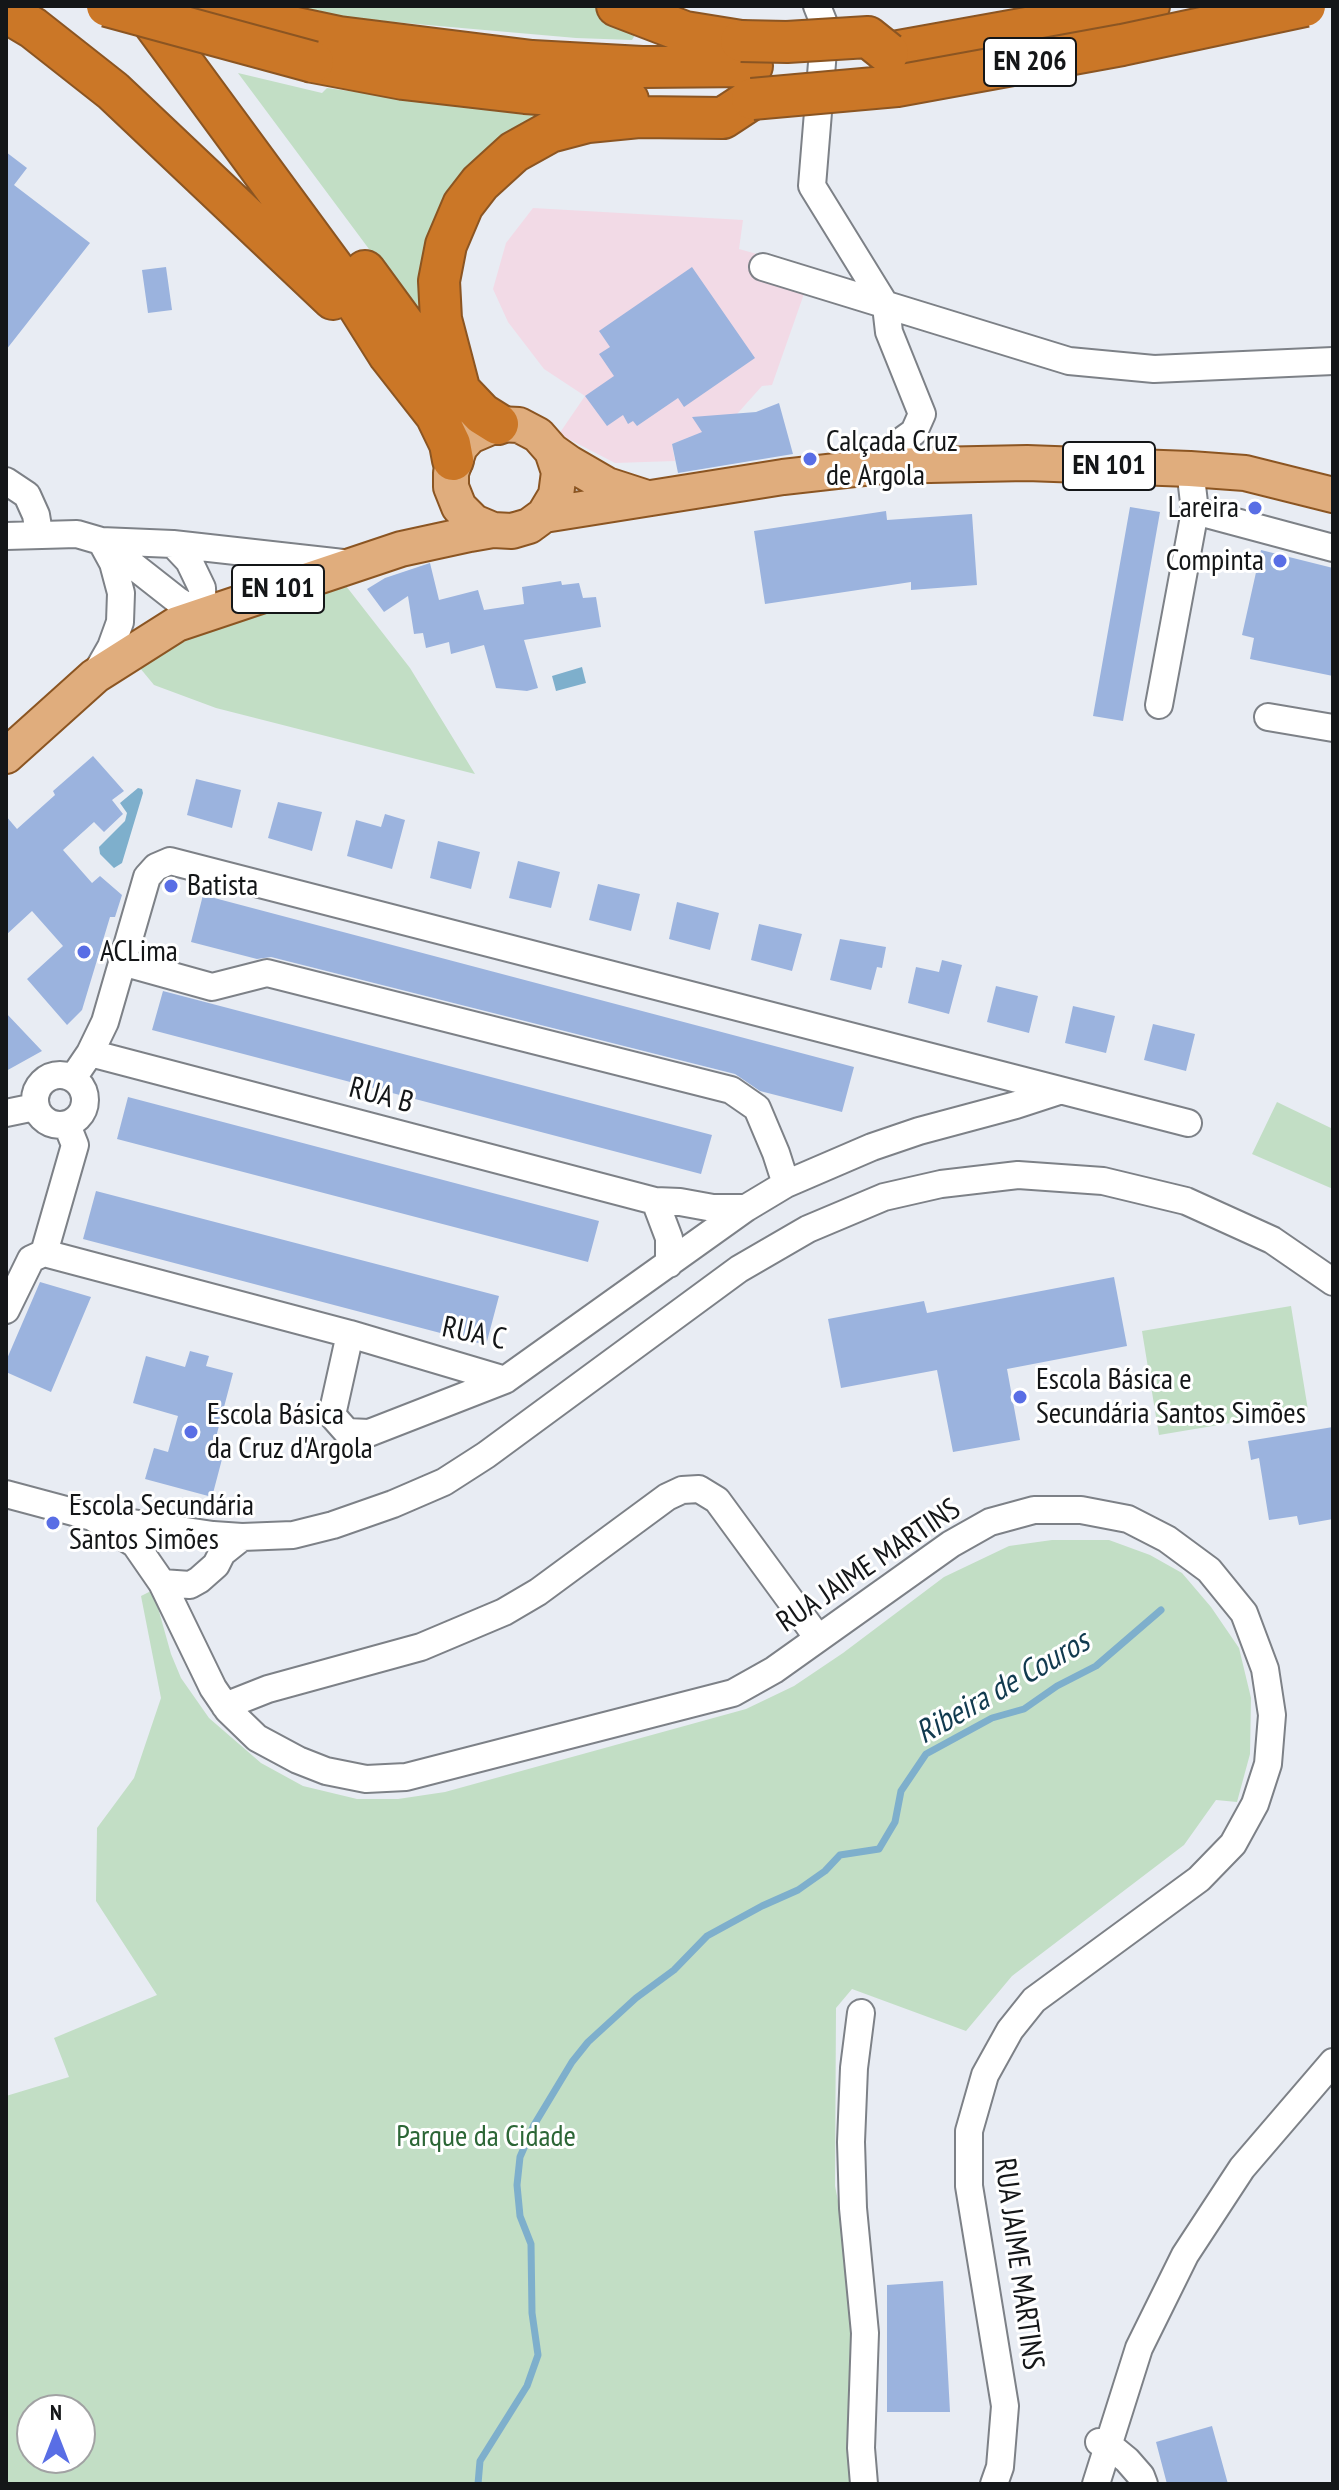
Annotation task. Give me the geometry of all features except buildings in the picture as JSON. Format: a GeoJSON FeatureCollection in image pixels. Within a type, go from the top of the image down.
{"type":"FeatureCollection","features":[{"type":"Feature","properties":{"kind":"highway","name":"EN 206"},"geometry":{"type":"LineString","coordinates":[[107,6],[313,62],[403,79],[525,93],[639,100],[748,69],[787,42],[868,37],[888,53],[1149,6]]}},
{"type":"Feature","properties":{"kind":"highway"},"geometry":{"type":"LineString","coordinates":[[141,6],[340,277],[389,355],[436,415],[450,444],[452,473]]}},
{"type":"Feature","properties":{"kind":"highway"},"geometry":{"type":"LineString","coordinates":[[173,6],[444,379],[482,414],[498,424]]}},
{"type":"Feature","properties":{"kind":"highway","name":"EN 206"},"geometry":{"type":"LineString","coordinates":[[212,6],[249,18],[339,37],[532,61],[748,69],[897,86],[1122,45],[1305,6]]}},
{"type":"Feature","properties":{"kind":"highway"},"geometry":{"type":"LineString","coordinates":[[461,392],[441,319],[439,281],[446,245],[463,205],[480,183],[514,152],[550,132],[588,122],[639,117],[723,118],[748,69],[685,32],[617,6]]}},
{"type":"Feature","properties":{"kind":"highway"},"geometry":{"type":"LineString","coordinates":[[6,12],[33,28],[113,91],[389,355]]}},
{"type":"Feature","properties":{"kind":"main road","name":"EN 101"},"geometry":{"type":"LineString","coordinates":[[401,549],[435,514],[460,447],[470,436],[498,424],[519,425],[538,435],[552,451],[607,485],[652,499]]}},
{"type":"Feature","properties":{"kind":"main road"},"geometry":{"type":"LineString","coordinates":[[544,515],[556,495],[559,472],[552,451]]}},
{"type":"Feature","properties":{"kind":"main road","name":"EN 101"},"geometry":{"type":"LineString","coordinates":[[6,756],[95,676],[177,624],[401,549],[493,530],[512,531],[529,526],[544,515],[783,477],[881,466],[1027,463],[1190,469],[1245,473],[1333,495]]}},
{"type":"Feature","properties":{"kind":"main road"},"geometry":{"type":"LineString","coordinates":[[452,473],[459,507],[474,522],[493,530]]}},
{"type":"Feature","properties":{"kind":"street"},"geometry":{"type":"LineString","coordinates":[[817,6],[825,26],[812,186],[886,306],[889,332],[922,414],[914,432],[889,450],[881,466]]}},
{"type":"Feature","properties":{"kind":"street"},"geometry":{"type":"LineString","coordinates":[[763,267],[1069,361],[1154,369],[1333,361]]}},
{"type":"Feature","properties":{"kind":"street"},"geometry":{"type":"LineString","coordinates":[[1159,705],[1195,511],[1190,469]]}},
{"type":"Feature","properties":{"kind":"street"},"geometry":{"type":"LineString","coordinates":[[6,481],[27,495],[36,515],[39,533]]}},
{"type":"Feature","properties":{"kind":"street"},"geometry":{"type":"LineString","coordinates":[[1195,511],[1333,548]]}},
{"type":"Feature","properties":{"kind":"street"},"geometry":{"type":"LineString","coordinates":[[6,536],[77,534],[101,541],[173,544],[353,564]]}},
{"type":"Feature","properties":{"kind":"street"},"geometry":{"type":"LineString","coordinates":[[101,541],[177,600],[203,616]]}},
{"type":"Feature","properties":{"kind":"street"},"geometry":{"type":"LineString","coordinates":[[95,676],[120,622],[121,593],[113,563],[101,541]]}},
{"type":"Feature","properties":{"kind":"street"},"geometry":{"type":"LineString","coordinates":[[173,544],[189,561],[202,588],[203,616]]}},
{"type":"Feature","properties":{"kind":"street"},"geometry":{"type":"LineString","coordinates":[[1268,717],[1333,728]]}},
{"type":"Feature","properties":{"kind":"street"},"geometry":{"type":"LineString","coordinates":[[73,1078],[105,1022],[147,877],[156,867],[170,861],[848,1033],[1188,1123]]}},
{"type":"Feature","properties":{"kind":"street"},"geometry":{"type":"LineString","coordinates":[[122,962],[212,987],[267,973],[731,1090],[757,1108],[786,1184]]}},
{"type":"Feature","properties":{"kind":"street","name":"RUA B"},"geometry":{"type":"LineString","coordinates":[[90,1053],[655,1201],[713,1208],[746,1208]]}},
{"type":"Feature","properties":{"kind":"street"},"geometry":{"type":"LineString","coordinates":[[53,1075],[73,1078],[85,1093],[83,1113],[67,1125],[47,1123],[35,1107],[37,1087],[53,1075]]}},
{"type":"Feature","properties":{"kind":"street","name":"RUA C"},"geometry":{"type":"LineString","coordinates":[[44,1253],[350,1334],[505,1380],[746,1208],[786,1184],[872,1147],[1059,1091]]}},
{"type":"Feature","properties":{"kind":"street"},"geometry":{"type":"LineString","coordinates":[[6,1113],[35,1107]]}},
{"type":"Feature","properties":{"kind":"street"},"geometry":{"type":"LineString","coordinates":[[6,1310],[31,1259],[44,1253],[75,1145],[67,1125]]}},
{"type":"Feature","properties":{"kind":"street"},"geometry":{"type":"LineString","coordinates":[[6,1494],[92,1517],[226,1542],[293,1535],[333,1525],[444,1482],[486,1455],[739,1269],[808,1229],[884,1197],[941,1184],[1018,1175],[1103,1181],[1186,1201],[1272,1240],[1333,1282]]}},
{"type":"Feature","properties":{"kind":"street"},"geometry":{"type":"LineString","coordinates":[[655,1201],[669,1238],[669,1264]]}},
{"type":"Feature","properties":{"kind":"street"},"geometry":{"type":"LineString","coordinates":[[350,1334],[332,1415],[347,1432],[369,1433],[505,1380]]}},
{"type":"Feature","properties":{"kind":"street"},"geometry":{"type":"LineString","coordinates":[[225,1706],[268,1689],[421,1647],[477,1624],[538,1592],[667,1497],[682,1490],[699,1489],[717,1500],[818,1638]]}},
{"type":"Feature","properties":{"kind":"street","name":"RUA JAIME MARTINS"},"geometry":{"type":"LineString","coordinates":[[92,1517],[135,1544],[162,1583],[213,1688],[225,1706],[257,1738],[326,1771],[366,1779],[406,1777],[733,1693],[774,1670],[951,1544],[990,1522],[1034,1510],[1081,1510],[1128,1519],[1167,1539],[1209,1570],[1244,1613],[1265,1669],[1272,1715],[1268,1764],[1255,1804],[1233,1844],[1199,1879],[1034,2000],[1010,2030],[985,2075],[969,2131],[969,2186],[1005,2406],[1000,2467],[994,2484]]}},
{"type":"Feature","properties":{"kind":"street"},"geometry":{"type":"LineString","coordinates":[[146,1560],[151,1544],[168,1529]]}},
{"type":"Feature","properties":{"kind":"street"},"geometry":{"type":"LineString","coordinates":[[162,1583],[190,1585],[216,1565],[226,1542]]}},
{"type":"Feature","properties":{"kind":"street"},"geometry":{"type":"LineString","coordinates":[[192,1645],[198,1596],[205,1575]]}},
{"type":"Feature","properties":{"kind":"street"},"geometry":{"type":"LineString","coordinates":[[861,2013],[854,2068],[851,2142],[853,2208],[865,2333],[861,2448],[864,2484]]}},
{"type":"Feature","properties":{"kind":"street"},"geometry":{"type":"LineString","coordinates":[[1096,2484],[1104,2444],[1139,2348],[1185,2255],[1242,2168],[1333,2062]]}},
{"type":"Feature","properties":{"kind":"street"},"geometry":{"type":"LineString","coordinates":[[1082,2484],[1104,2444]]}},
{"type":"Feature","properties":{"kind":"street"},"geometry":{"type":"LineString","coordinates":[[1104,2444],[1141,2476],[1144,2484]]}},
{"type":"Feature","properties":{"kind":"shaded area"},"geometry":{"type":"Polygon","coordinates":[[[533,208],[743,220],[739,249],[771,258],[805,291],[772,385],[762,386],[737,414],[706,431],[672,444],[675,461],[615,463],[559,434],[585,396],[544,369],[508,322],[493,289],[506,243],[533,208]]]}},
{"type":"Feature","properties":{"kind":"green space"},"geometry":{"type":"Polygon","coordinates":[[[285,6],[598,6],[640,27],[632,40],[576,38],[359,19],[285,6]]]}},
{"type":"Feature","properties":{"kind":"green space"},"geometry":{"type":"Polygon","coordinates":[[[238,73],[322,93],[327,88],[442,104],[558,114],[496,145],[427,327],[238,73]]]}},
{"type":"Feature","properties":{"kind":"green space"},"geometry":{"type":"Polygon","coordinates":[[[339,577],[410,668],[475,774],[216,708],[154,685],[135,662],[339,577]]]}},
{"type":"Feature","properties":{"kind":"green space"},"geometry":{"type":"Polygon","coordinates":[[[1277,1102],[1333,1129],[1333,1189],[1252,1154],[1277,1102]]]}},
{"type":"Feature","properties":{"kind":"green space"},"geometry":{"type":"Polygon","coordinates":[[[1291,1306],[1308,1410],[1159,1435],[1142,1331],[1291,1306]]]}},
{"type":"Feature","properties":{"kind":"green space","name":"Parque da Cidade"},"geometry":{"type":"Polygon","coordinates":[[[1052,1540],[1109,1540],[1150,1555],[1182,1573],[1211,1607],[1239,1648],[1251,1698],[1250,1754],[1237,1802],[1216,1800],[1184,1845],[1012,1976],[966,2031],[852,1989],[836,2008],[835,2186],[853,2275],[859,2484],[6,2484],[6,2096],[69,2077],[54,2038],[157,1995],[96,1901],[97,1828],[134,1778],[161,1698],[141,1596],[153,1590],[181,1678],[209,1718],[261,1763],[303,1786],[357,1799],[398,1799],[445,1792],[746,1709],[794,1686],[944,1577],[1009,1546],[1052,1540]]]}},
{"type":"Feature","properties":{"kind":"water"},"geometry":{"type":"Polygon","coordinates":[[[582,667],[586,683],[556,691],[552,676],[582,667]]]}},
{"type":"Feature","properties":{"kind":"water"},"geometry":{"type":"Polygon","coordinates":[[[138,788],[143,793],[122,863],[114,868],[100,854],[99,847],[125,821],[127,813],[120,803],[138,788]]]}},
{"type":"Feature","properties":{"kind":"waterway","name":"Ribeira de Couros"},"geometry":{"type":"LineString","coordinates":[[478,2484],[480,2461],[527,2386],[538,2355],[532,2313],[531,2244],[520,2216],[517,2185],[520,2157],[534,2125],[572,2062],[588,2042],[636,1998],[674,1970],[707,1936],[798,1890],[825,1871],[840,1855],[879,1849],[895,1822],[901,1791],[926,1754],[992,1718],[1024,1709],[1057,1686],[1096,1666],[1161,1610]]}},
{"type":"Feature","properties":{"kind":"place","name":"Calçada Cruz de Argola"},"geometry":{"type":"Point","coordinates":[810,459]}},
{"type":"Feature","properties":{"kind":"place","name":"Lareira"},"geometry":{"type":"Point","coordinates":[1255,508]}},
{"type":"Feature","properties":{"kind":"place","name":"Compinta"},"geometry":{"type":"Point","coordinates":[1280,561]}},
{"type":"Feature","properties":{"kind":"place","name":"Batista"},"geometry":{"type":"Point","coordinates":[171,886]}},
{"type":"Feature","properties":{"kind":"place","name":"ACLima"},"geometry":{"type":"Point","coordinates":[84,952]}},
{"type":"Feature","properties":{"kind":"place","name":"Escola Básica e Secundária Santos Simões"},"geometry":{"type":"Point","coordinates":[1020,1397]}},
{"type":"Feature","properties":{"kind":"place","name":"Escola Básica da Cruz d'Argola"},"geometry":{"type":"Point","coordinates":[191,1432]}},
{"type":"Feature","properties":{"kind":"place","name":"Escola Secundária Santos Simões"},"geometry":{"type":"Point","coordinates":[53,1523]}}]}
